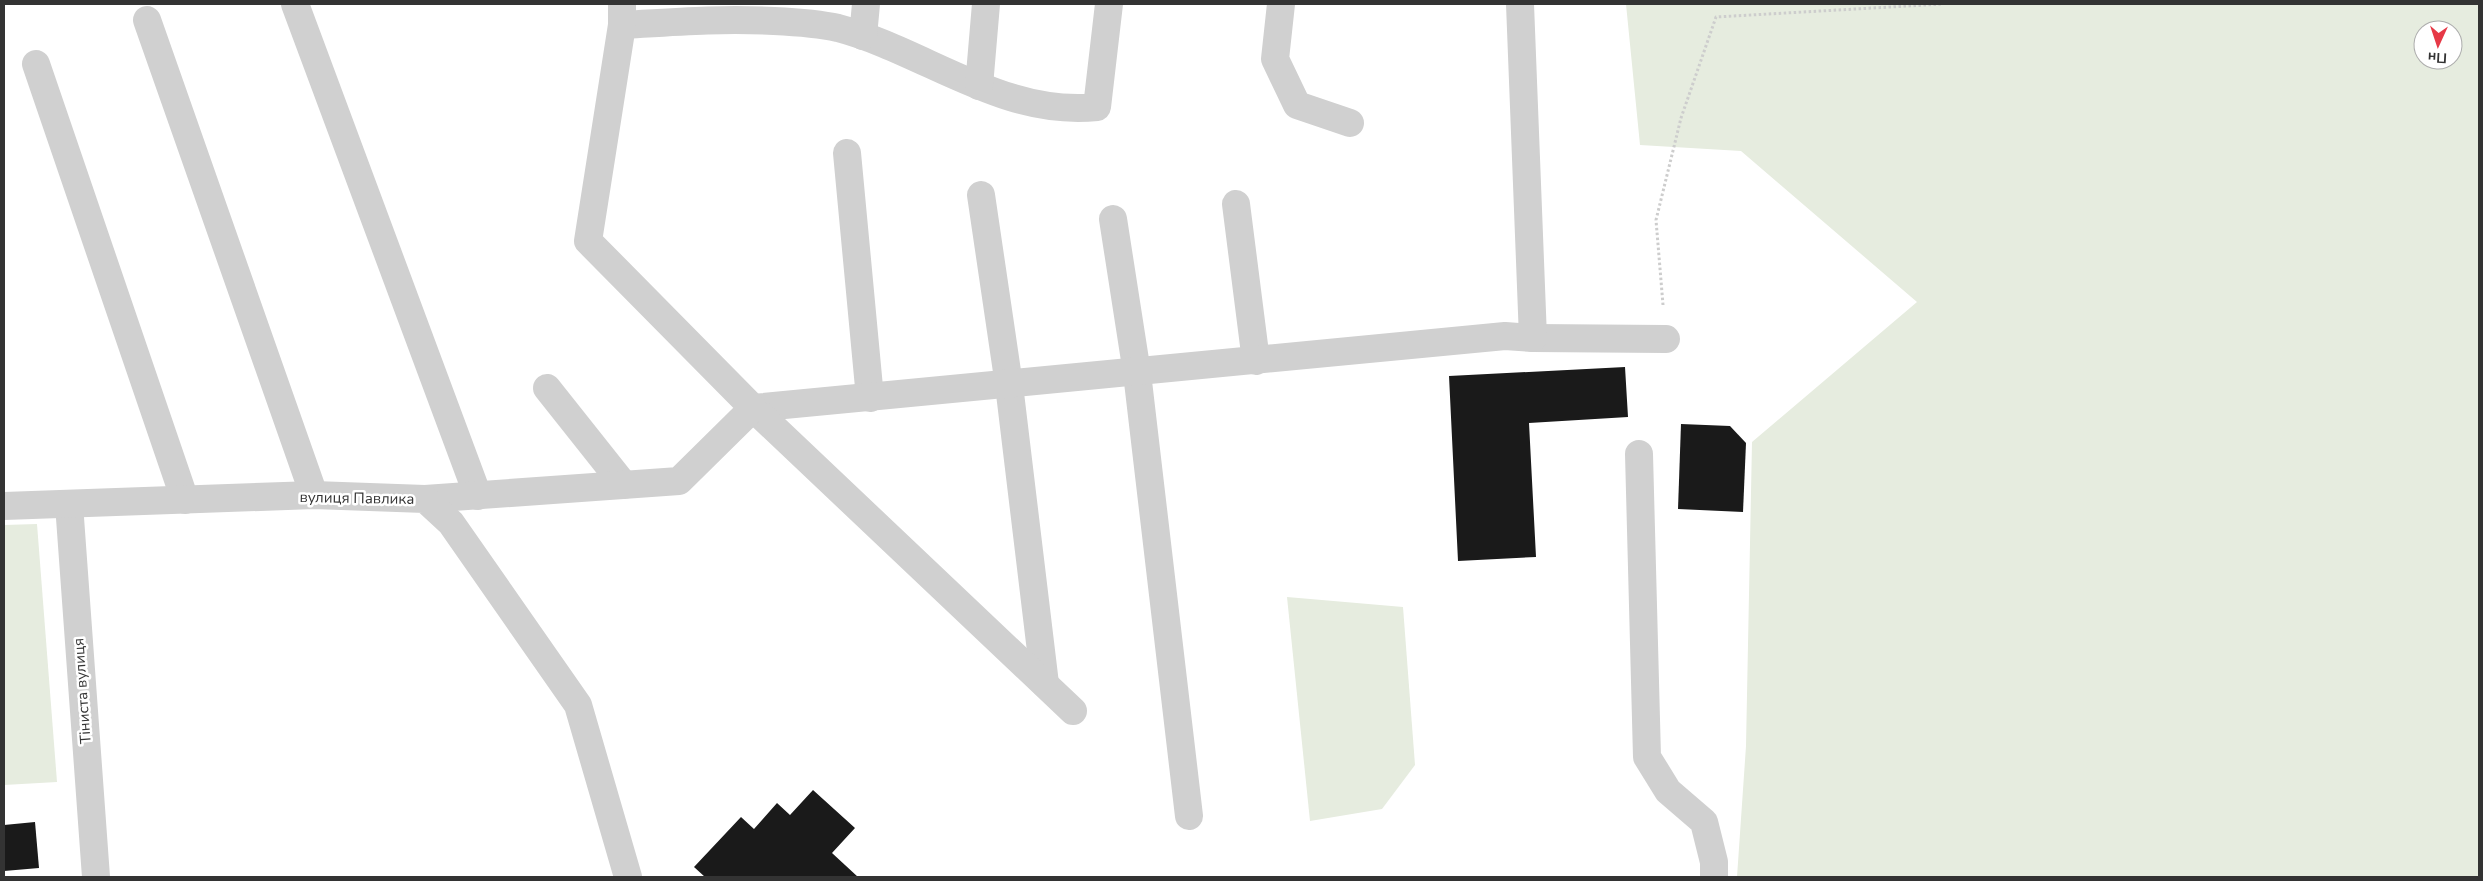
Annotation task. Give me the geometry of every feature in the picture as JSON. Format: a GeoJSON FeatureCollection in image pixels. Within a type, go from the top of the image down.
{"type":"FeatureCollection","features":[{"type":"Feature","properties":{"kind":"street"},"geometry":{"type":"LineString","coordinates":[[295,4],[478,496]]}},
{"type":"Feature","properties":{"kind":"street"},"geometry":{"type":"LineString","coordinates":[[863,36],[866,4]]}},
{"type":"Feature","properties":{"kind":"street"},"geometry":{"type":"LineString","coordinates":[[979,86],[986,4]]}},
{"type":"Feature","properties":{"kind":"street"},"geometry":{"type":"LineString","coordinates":[[1074,711],[753,408],[588,241],[622,14],[724,18],[745,12],[812,23],[879,41],[979,86],[1047,107],[1080,109],[1097,107],[1109,4]]}},
{"type":"Feature","properties":{"kind":"street"},"geometry":{"type":"LineString","coordinates":[[1281,4],[1275,59],[1297,105],[1350,123]]}},
{"type":"Feature","properties":{"kind":"street"},"geometry":{"type":"LineString","coordinates":[[1520,4],[1533,338]]}},
{"type":"Feature","properties":{"kind":"street"},"geometry":{"type":"LineString","coordinates":[[147,20],[314,495]]}},
{"type":"Feature","properties":{"kind":"street"},"geometry":{"type":"LineString","coordinates":[[36,64],[185,500]]}},
{"type":"Feature","properties":{"kind":"street"},"geometry":{"type":"LineString","coordinates":[[847,153],[870,398]]}},
{"type":"Feature","properties":{"kind":"street"},"geometry":{"type":"LineString","coordinates":[[981,195],[1009,385],[1045,684]]}},
{"type":"Feature","properties":{"kind":"street"},"geometry":{"type":"LineString","coordinates":[[1236,204],[1256,361]]}},
{"type":"Feature","properties":{"kind":"street"},"geometry":{"type":"LineString","coordinates":[[1113,219],[1136,373],[1189,816]]}},
{"type":"Feature","properties":{"kind":"street"},"geometry":{"type":"LineString","coordinates":[[425,499],[679,481],[753,408],[1136,373],[1505,336],[1666,339]]}},
{"type":"Feature","properties":{"kind":"street"},"geometry":{"type":"LineString","coordinates":[[547,388],[624,485]]}},
{"type":"Feature","properties":{"kind":"street"},"geometry":{"type":"LineString","coordinates":[[1639,454],[1646,757],[1668,791],[1704,822],[1714,862],[1714,877]]}},
{"type":"Feature","properties":{"kind":"street","name":"вулиця Павлика"},"geometry":{"type":"LineString","coordinates":[[4,506],[314,495],[425,499],[451,523],[578,704],[628,877]]}},
{"type":"Feature","properties":{"kind":"street","name":"Тіниста вулиця"},"geometry":{"type":"LineString","coordinates":[[69,504],[96,877]]}},
{"type":"Feature","properties":{"kind":"path"},"geometry":{"type":"LineString","coordinates":[[1666,339],[1656,220],[1681,118],[1716,17],[1943,4]]}},
{"type":"Feature","properties":{"kind":"shaded area"},"geometry":{"type":"Polygon","coordinates":[[[1626,4],[2479,4],[2479,877],[1737,877],[1746,746],[1752,442],[1917,302],[1741,151],[1640,145],[1626,4]]]}},
{"type":"Feature","properties":{"kind":"shaded area"},"geometry":{"type":"Polygon","coordinates":[[[37,524],[57,782],[4,785],[4,525],[37,524]]]}},
{"type":"Feature","properties":{"kind":"shaded area"},"geometry":{"type":"Polygon","coordinates":[[[1287,597],[1403,607],[1415,765],[1382,809],[1310,821],[1287,597]]]}},
{"type":"Feature","properties":{"kind":"building"},"geometry":{"type":"Polygon","coordinates":[[[1625,367],[1628,417],[1529,423],[1536,557],[1458,561],[1449,376],[1625,367]]]}},
{"type":"Feature","properties":{"kind":"building"},"geometry":{"type":"Polygon","coordinates":[[[1681,424],[1730,426],[1746,443],[1743,512],[1678,509],[1681,424]]]}},
{"type":"Feature","properties":{"kind":"building"},"geometry":{"type":"Polygon","coordinates":[[[813,790],[855,828],[832,853],[858,877],[705,877],[694,867],[741,817],[754,829],[777,803],[790,815],[813,790]]]}},
{"type":"Feature","properties":{"kind":"building"},"geometry":{"type":"Polygon","coordinates":[[[35,822],[39,868],[4,871],[4,825],[35,822]]]}}]}
